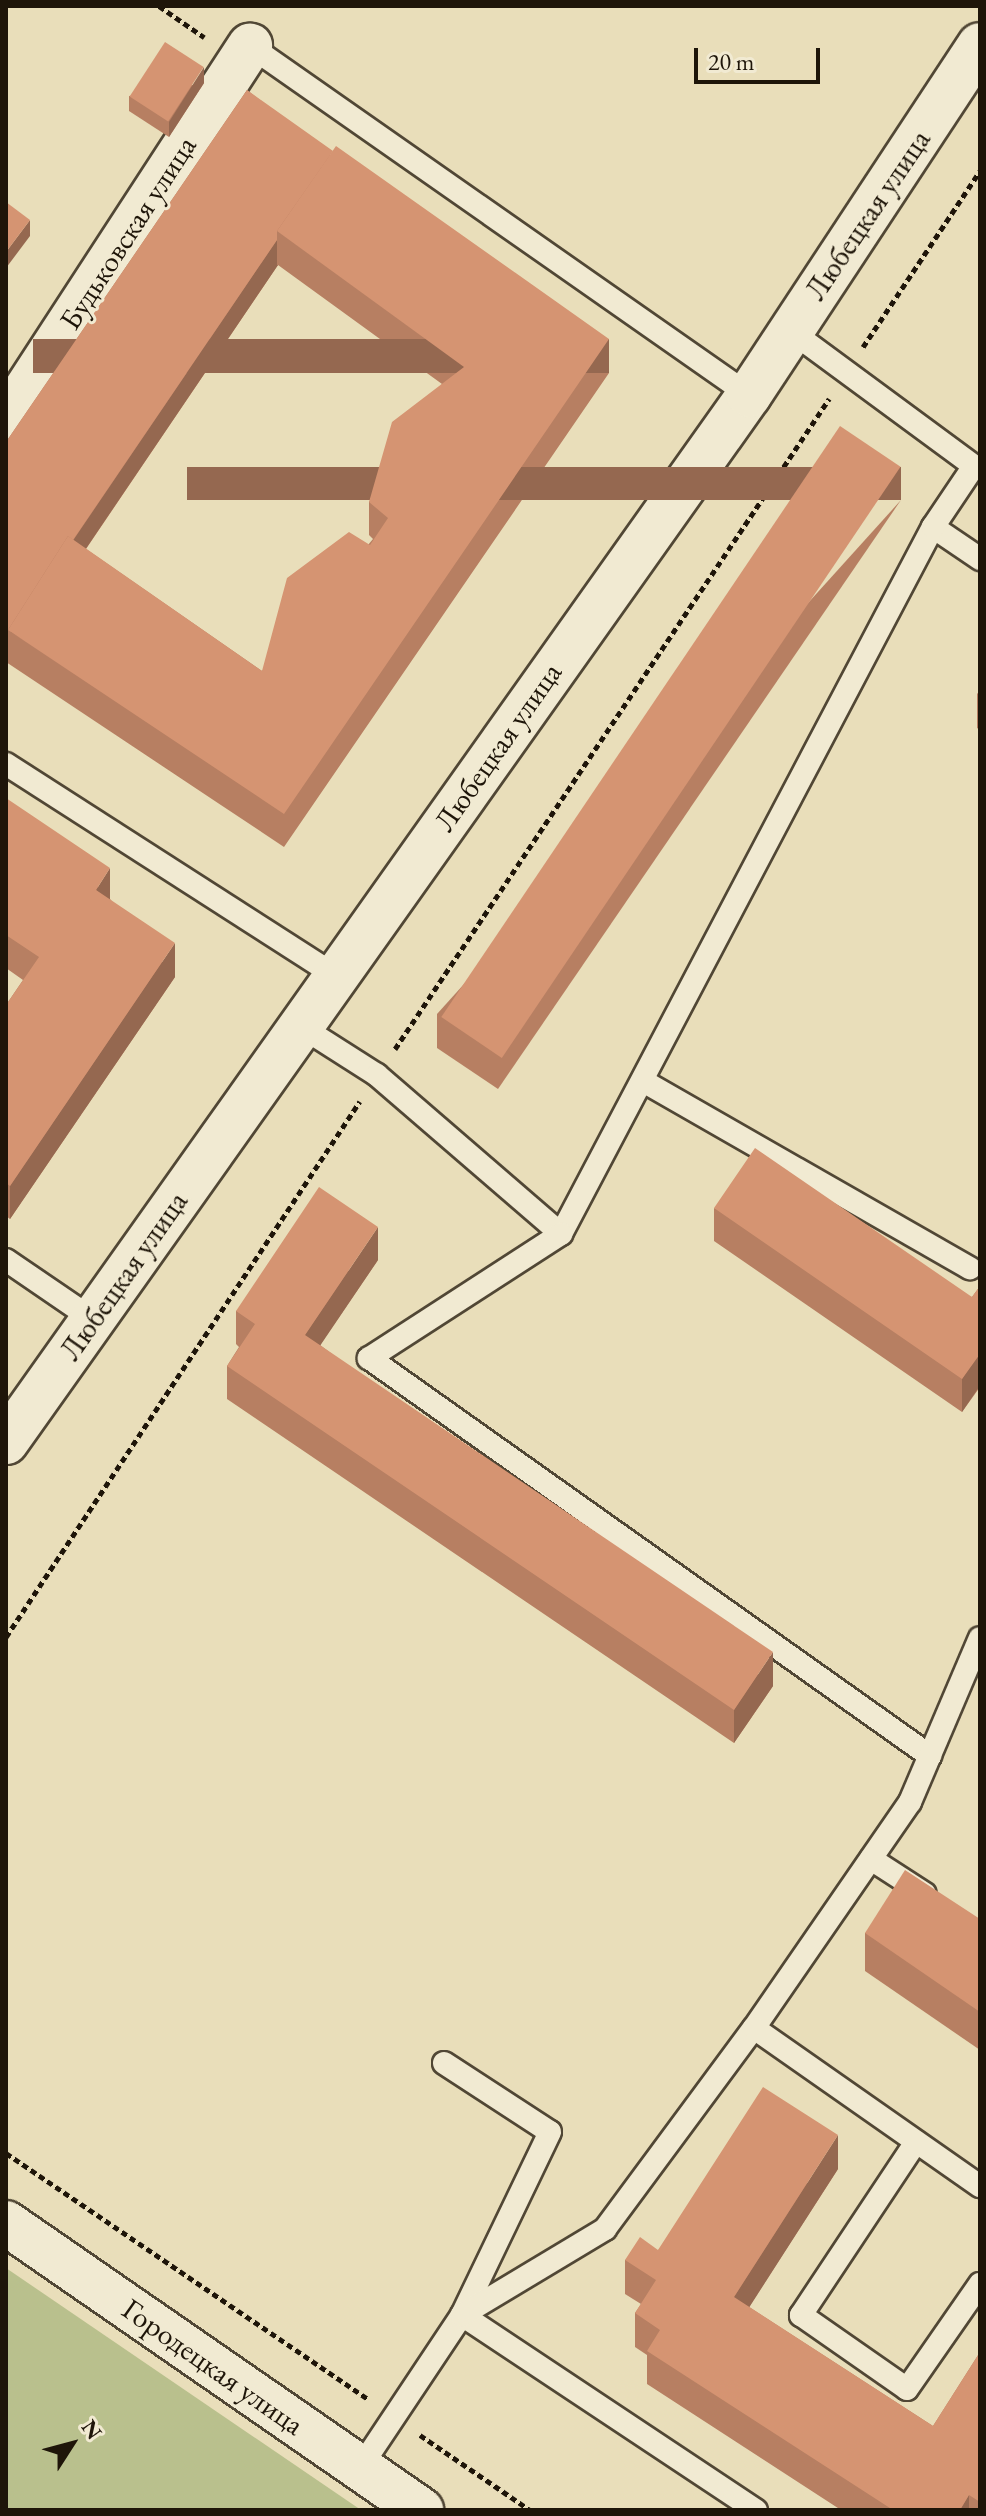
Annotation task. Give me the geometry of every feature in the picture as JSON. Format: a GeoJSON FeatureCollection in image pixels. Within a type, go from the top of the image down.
{"type":"FeatureCollection","features":[{"type":"Feature","properties":{"kind":"street","name":"Любецкая улица"},"geometry":{"type":"LineString","coordinates":[[6,1442],[749,395],[980,45]]}},
{"type":"Feature","properties":{"kind":"street","name":"Будьковская улица"},"geometry":{"type":"LineString","coordinates":[[6,420],[245,54]]}},
{"type":"Feature","properties":{"kind":"street","name":"Городецкая улица"},"geometry":{"type":"LineString","coordinates":[[6,2223],[421,2510]]}},
{"type":"Feature","properties":{"kind":"lane"},"geometry":{"type":"LineString","coordinates":[[245,54],[749,395]]}},
{"type":"Feature","properties":{"kind":"lane"},"geometry":{"type":"LineString","coordinates":[[791,331],[974,466],[933,527],[561,1234],[369,1358],[930,1756]]}},
{"type":"Feature","properties":{"kind":"lane"},"geometry":{"type":"LineString","coordinates":[[933,527],[980,559]]}},
{"type":"Feature","properties":{"kind":"lane"},"geometry":{"type":"LineString","coordinates":[[6,764],[336,976]]}},
{"type":"Feature","properties":{"kind":"lane"},"geometry":{"type":"LineString","coordinates":[[300,1026],[377,1075],[561,1234]]}},
{"type":"Feature","properties":{"kind":"lane"},"geometry":{"type":"LineString","coordinates":[[643,1081],[970,1268]]}},
{"type":"Feature","properties":{"kind":"lane"},"geometry":{"type":"LineString","coordinates":[[6,1260],[94,1320]]}},
{"type":"Feature","properties":{"kind":"lane"},"geometry":{"type":"LineString","coordinates":[[462,2315],[605,2229],[754,2028],[871,1859],[930,1756],[980,1638]]}},
{"type":"Feature","properties":{"kind":"lane"},"geometry":{"type":"LineString","coordinates":[[871,1859],[944,1906]]}},
{"type":"Feature","properties":{"kind":"lane"},"geometry":{"type":"LineString","coordinates":[[754,2028],[980,2186]]}},
{"type":"Feature","properties":{"kind":"lane"},"geometry":{"type":"LineString","coordinates":[[360,2468],[462,2315],[550,2132],[444,2063]]}},
{"type":"Feature","properties":{"kind":"lane"},"geometry":{"type":"LineString","coordinates":[[916,2142],[801,2315],[907,2389],[980,2284]]}},
{"type":"Feature","properties":{"kind":"lane"},"geometry":{"type":"LineString","coordinates":[[462,2315],[756,2510]]}},
{"type":"Feature","properties":{"kind":"path"},"geometry":{"type":"LineString","coordinates":[[159,6],[245,54]]}},
{"type":"Feature","properties":{"kind":"path"},"geometry":{"type":"LineString","coordinates":[[6,1637],[980,171]]}},
{"type":"Feature","properties":{"kind":"path"},"geometry":{"type":"LineString","coordinates":[[6,2153],[530,2510]]}},
{"type":"Feature","properties":{"kind":"green space"},"geometry":{"type":"Polygon","coordinates":[[[6,2268],[361,2510],[6,2510],[6,2268]]]}},
{"type":"Feature","properties":{"kind":"building"},"geometry":{"type":"Polygon","coordinates":[[[165,42],[204,67],[168,122],[130,97],[165,42]]]}},
{"type":"Feature","properties":{"kind":"building"},"geometry":{"type":"Polygon","coordinates":[[[247,90],[333,151],[277,231],[277,240],[73,540],[68,536],[8,630],[8,636],[6,442],[247,90]]]}},
{"type":"Feature","properties":{"kind":"building"},"geometry":{"type":"Polygon","coordinates":[[[336,146],[609,339],[284,814],[8,630],[68,536],[262,671],[287,578],[349,532],[370,545],[388,518],[369,502],[392,422],[464,367],[277,231],[336,146]]]}},
{"type":"Feature","properties":{"kind":"building"},"geometry":{"type":"Polygon","coordinates":[[[6,202],[30,220],[6,252],[6,202]]]}},
{"type":"Feature","properties":{"kind":"building"},"geometry":{"type":"Polygon","coordinates":[[[840,426],[901,467],[502,1058],[441,1017],[840,426]]]}},
{"type":"Feature","properties":{"kind":"building"},"geometry":{"type":"Polygon","coordinates":[[[6,798],[110,868],[96,890],[175,943],[10,1186],[6,1183],[6,1005],[39,957],[6,935],[6,798]]]}},
{"type":"Feature","properties":{"kind":"building"},"geometry":{"type":"Polygon","coordinates":[[[755,1148],[972,1297],[980,1286],[980,1354],[962,1379],[714,1208],[755,1148]]]}},
{"type":"Feature","properties":{"kind":"building"},"geometry":{"type":"Polygon","coordinates":[[[319,1187],[378,1227],[305,1335],[773,1652],[734,1710],[227,1366],[255,1324],[236,1311],[319,1187]]]}},
{"type":"Feature","properties":{"kind":"building"},"geometry":{"type":"Polygon","coordinates":[[[905,1870],[980,1919],[980,2012],[865,1933],[905,1870]]]}},
{"type":"Feature","properties":{"kind":"building"},"geometry":{"type":"Polygon","coordinates":[[[763,2087],[838,2135],[734,2297],[933,2426],[980,2352],[980,2502],[969,2495],[960,2510],[893,2510],[647,2351],[660,2330],[635,2313],[656,2280],[625,2260],[640,2237],[658,2250],[763,2087]]]}}]}
